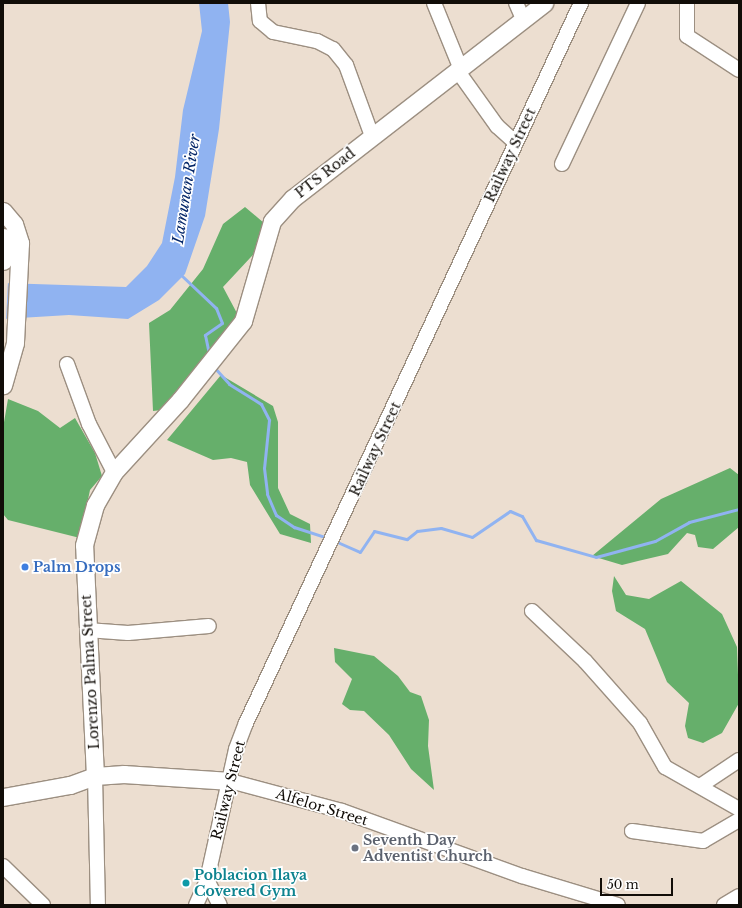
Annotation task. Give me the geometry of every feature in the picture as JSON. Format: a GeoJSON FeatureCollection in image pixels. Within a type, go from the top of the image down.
{"type":"FeatureCollection","features":[{"type":"Feature","properties":{"kind":"main road","name":"PTS Road"},"geometry":{"type":"LineString","coordinates":[[180,400],[243,321],[272,220],[293,198],[544,3]]}},
{"type":"Feature","properties":{"kind":"main road"},"geometry":{"type":"LineString","coordinates":[[3,211],[14,224],[20,243],[16,330],[3,384]]}},
{"type":"Feature","properties":{"kind":"main road"},"geometry":{"type":"LineString","coordinates":[[3,237],[3,259]]}},
{"type":"Feature","properties":{"kind":"main road","name":"Lorenzo Palma Street"},"geometry":{"type":"LineString","coordinates":[[95,776],[84,545],[95,505],[114,472],[180,400]]}},
{"type":"Feature","properties":{"kind":"main road"},"geometry":{"type":"LineString","coordinates":[[3,797],[70,785],[95,776],[152,774],[230,781]]}},
{"type":"Feature","properties":{"kind":"street"},"geometry":{"type":"LineString","coordinates":[[258,3],[260,21],[273,32],[317,41],[333,49],[346,65],[372,136]]}},
{"type":"Feature","properties":{"kind":"street"},"geometry":{"type":"LineString","coordinates":[[434,3],[458,69],[497,126],[516,143]]}},
{"type":"Feature","properties":{"kind":"street"},"geometry":{"type":"LineString","coordinates":[[516,3],[523,19]]}},
{"type":"Feature","properties":{"kind":"street","name":"Railway Street"},"geometry":{"type":"LineString","coordinates":[[196,905],[207,880],[236,749],[265,679],[336,536],[581,3]]}},
{"type":"Feature","properties":{"kind":"street"},"geometry":{"type":"LineString","coordinates":[[562,164],[638,3]]}},
{"type":"Feature","properties":{"kind":"street"},"geometry":{"type":"LineString","coordinates":[[687,3],[687,36],[739,70]]}},
{"type":"Feature","properties":{"kind":"street"},"geometry":{"type":"LineString","coordinates":[[67,364],[90,424],[114,472]]}},
{"type":"Feature","properties":{"kind":"street"},"geometry":{"type":"LineString","coordinates":[[532,611],[585,661],[640,723],[665,767],[739,809]]}},
{"type":"Feature","properties":{"kind":"street"},"geometry":{"type":"LineString","coordinates":[[87,630],[128,633],[209,626]]}},
{"type":"Feature","properties":{"kind":"street"},"geometry":{"type":"LineString","coordinates":[[700,786],[739,760]]}},
{"type":"Feature","properties":{"kind":"street","name":"Lorenzo Palma Street"},"geometry":{"type":"LineString","coordinates":[[95,776],[98,905]]}},
{"type":"Feature","properties":{"kind":"street","name":"Alfelor Street"},"geometry":{"type":"LineString","coordinates":[[230,781],[342,811],[522,876],[618,905]]}},
{"type":"Feature","properties":{"kind":"street"},"geometry":{"type":"LineString","coordinates":[[632,831],[703,841],[739,820]]}},
{"type":"Feature","properties":{"kind":"street"},"geometry":{"type":"LineString","coordinates":[[3,866],[43,905]]}},
{"type":"Feature","properties":{"kind":"street"},"geometry":{"type":"LineString","coordinates":[[207,880],[220,905]]}},
{"type":"Feature","properties":{"kind":"street"},"geometry":{"type":"LineString","coordinates":[[724,905],[739,896]]}},
{"type":"Feature","properties":{"kind":"green space"},"geometry":{"type":"Polygon","coordinates":[[[245,207],[264,223],[264,243],[223,287],[239,317],[162,410],[153,411],[149,323],[170,310],[203,269],[223,224],[245,207]]]}},
{"type":"Feature","properties":{"kind":"green space"},"geometry":{"type":"Polygon","coordinates":[[[221,375],[273,406],[278,422],[278,488],[290,514],[310,524],[311,543],[280,534],[250,485],[247,462],[231,458],[213,460],[167,440],[221,375]]]}},
{"type":"Feature","properties":{"kind":"green space"},"geometry":{"type":"Polygon","coordinates":[[[8,399],[38,411],[60,428],[75,418],[95,453],[102,476],[90,490],[80,538],[8,520],[3,514],[3,428],[8,399]]]}},
{"type":"Feature","properties":{"kind":"green space"},"geometry":{"type":"Polygon","coordinates":[[[730,468],[739,475],[739,527],[713,549],[698,547],[695,535],[687,533],[668,554],[622,565],[592,556],[661,499],[730,468]]]}},
{"type":"Feature","properties":{"kind":"green space"},"geometry":{"type":"Polygon","coordinates":[[[614,576],[626,595],[649,599],[681,581],[722,614],[737,647],[739,703],[722,733],[703,743],[688,738],[685,726],[689,703],[667,682],[645,629],[616,611],[612,591],[614,576]]]}},
{"type":"Feature","properties":{"kind":"green space"},"geometry":{"type":"Polygon","coordinates":[[[334,648],[374,656],[398,676],[410,692],[421,696],[429,720],[428,746],[434,790],[411,769],[389,735],[364,711],[350,710],[342,704],[352,679],[335,662],[334,648]]]}},
{"type":"Feature","properties":{"kind":"water","name":"Lamunan River"},"geometry":{"type":"Polygon","coordinates":[[[199,3],[228,3],[230,22],[219,129],[205,216],[185,274],[159,300],[128,319],[69,315],[3,319],[3,283],[126,287],[147,266],[162,243],[175,177],[183,110],[202,31],[199,3]]]}},
{"type":"Feature","properties":{"kind":"pier"},"geometry":{"type":"Polygon","coordinates":[[[3,281],[8,281],[6,321],[3,321],[3,281]]]}},
{"type":"Feature","properties":{"kind":"waterway"},"geometry":{"type":"LineString","coordinates":[[180,274],[216,308],[222,323],[205,335],[209,354]]}},
{"type":"Feature","properties":{"kind":"waterway"},"geometry":{"type":"LineString","coordinates":[[213,366],[229,384],[261,404],[269,420],[264,468],[267,494],[276,515],[294,527],[328,538]]}},
{"type":"Feature","properties":{"kind":"waterway"},"geometry":{"type":"LineString","coordinates":[[335,541],[360,552],[374,531],[407,539],[417,531],[441,528],[472,537],[510,511],[522,516],[536,540],[596,557],[655,541],[689,522],[739,509]]}},
{"type":"Feature","properties":{"kind":"place","name":"Palm Drops"},"geometry":{"type":"Point","coordinates":[25,567]}},
{"type":"Feature","properties":{"kind":"place","name":"Seventh Day Adventist Church"},"geometry":{"type":"Point","coordinates":[355,848]}},
{"type":"Feature","properties":{"kind":"place","name":"Poblacion Ilaya Covered Gym"},"geometry":{"type":"Point","coordinates":[186,883]}}]}
